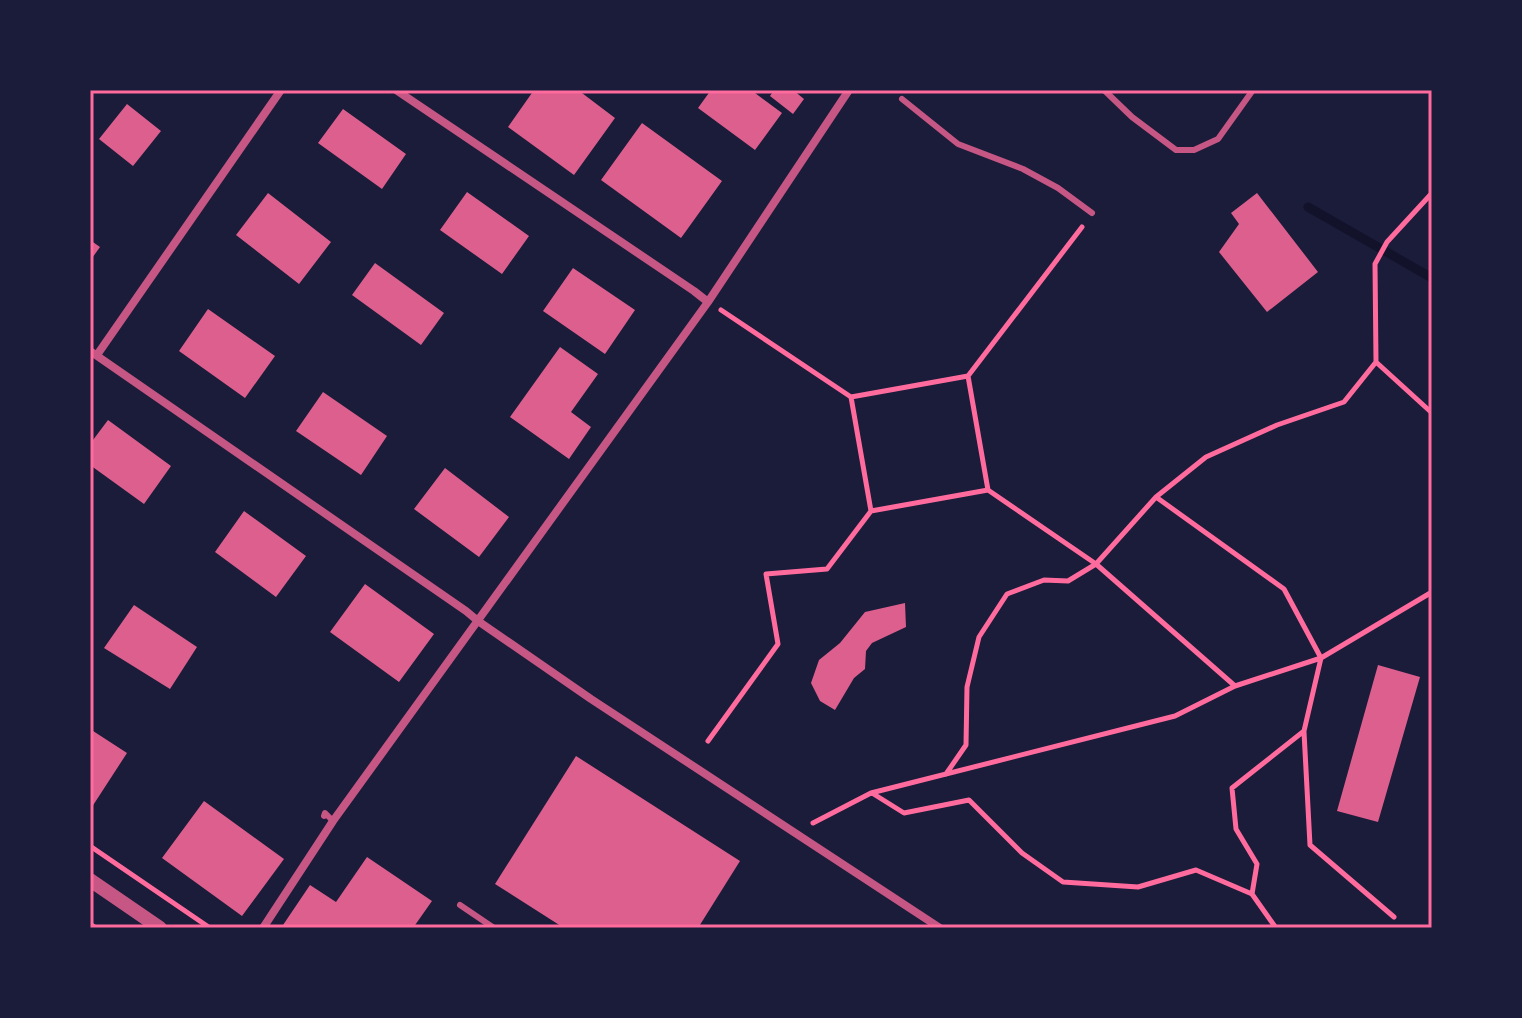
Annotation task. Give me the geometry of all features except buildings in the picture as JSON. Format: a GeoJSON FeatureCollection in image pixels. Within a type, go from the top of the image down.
{"type":"FeatureCollection","features":[{"type":"Feature","properties":{"kind":"street"},"geometry":{"type":"LineString","coordinates":[[281,90],[93,353],[604,708],[940,928]]}},
{"type":"Feature","properties":{"kind":"street"},"geometry":{"type":"LineString","coordinates":[[396,90],[708,302]]}},
{"type":"Feature","properties":{"kind":"street"},"geometry":{"type":"LineString","coordinates":[[263,928],[333,821],[708,302],[849,90]]}},
{"type":"Feature","properties":{"kind":"street"},"geometry":{"type":"LineString","coordinates":[[90,880],[160,928]]}},
{"type":"Feature","properties":{"kind":"lane"},"geometry":{"type":"LineString","coordinates":[[1104,90],[1132,117],[1176,150],[1194,150],[1218,139],[1253,90]]}},
{"type":"Feature","properties":{"kind":"lane"},"geometry":{"type":"LineString","coordinates":[[902,99],[958,144],[1023,169],[1058,188],[1092,213]]}},
{"type":"Feature","properties":{"kind":"lane"},"geometry":{"type":"LineString","coordinates":[[324,816],[325,813],[333,821]]}},
{"type":"Feature","properties":{"kind":"lane"},"geometry":{"type":"LineString","coordinates":[[460,905],[494,928]]}},
{"type":"Feature","properties":{"kind":"path"},"geometry":{"type":"LineString","coordinates":[[946,774],[966,745],[967,687],[979,637],[1007,594],[1044,580],[1068,581],[1096,564],[1156,497],[1206,457],[1277,425],[1344,402],[1376,362],[1375,264],[1387,242],[1432,193]]}},
{"type":"Feature","properties":{"kind":"path"},"geometry":{"type":"LineString","coordinates":[[694,291],[851,397],[968,376],[1092,213]]}},
{"type":"Feature","properties":{"kind":"path"},"geometry":{"type":"LineString","coordinates":[[1376,362],[1432,413]]}},
{"type":"Feature","properties":{"kind":"path"},"geometry":{"type":"LineString","coordinates":[[968,376],[988,490]]}},
{"type":"Feature","properties":{"kind":"path"},"geometry":{"type":"LineString","coordinates":[[851,397],[871,511]]}},
{"type":"Feature","properties":{"kind":"path"},"geometry":{"type":"LineString","coordinates":[[708,741],[778,644],[766,574],[827,569],[871,511],[988,490],[1096,564],[1235,686]]}},
{"type":"Feature","properties":{"kind":"path"},"geometry":{"type":"LineString","coordinates":[[1156,497],[1284,589],[1321,658],[1304,731],[1310,845],[1394,917]]}},
{"type":"Feature","properties":{"kind":"path"},"geometry":{"type":"LineString","coordinates":[[785,826],[816,822],[871,793],[1175,716],[1235,686],[1321,658],[1432,592]]}},
{"type":"Feature","properties":{"kind":"path"},"geometry":{"type":"LineString","coordinates":[[1252,894],[1257,864],[1236,829],[1232,788],[1304,731]]}},
{"type":"Feature","properties":{"kind":"path"},"geometry":{"type":"LineString","coordinates":[[871,793],[904,813],[969,800],[1022,853],[1063,882],[1138,887],[1196,870],[1252,894],[1276,928]]}},
{"type":"Feature","properties":{"kind":"path"},"geometry":{"type":"LineString","coordinates":[[90,846],[210,928]]}},
{"type":"Feature","properties":{"kind":"path"},"geometry":{"type":"LineString","coordinates":[[90,924],[96,928]]}},
{"type":"Feature","properties":{"kind":"waterway"},"geometry":{"type":"LineString","coordinates":[[1308,207],[1432,278]]}}]}
